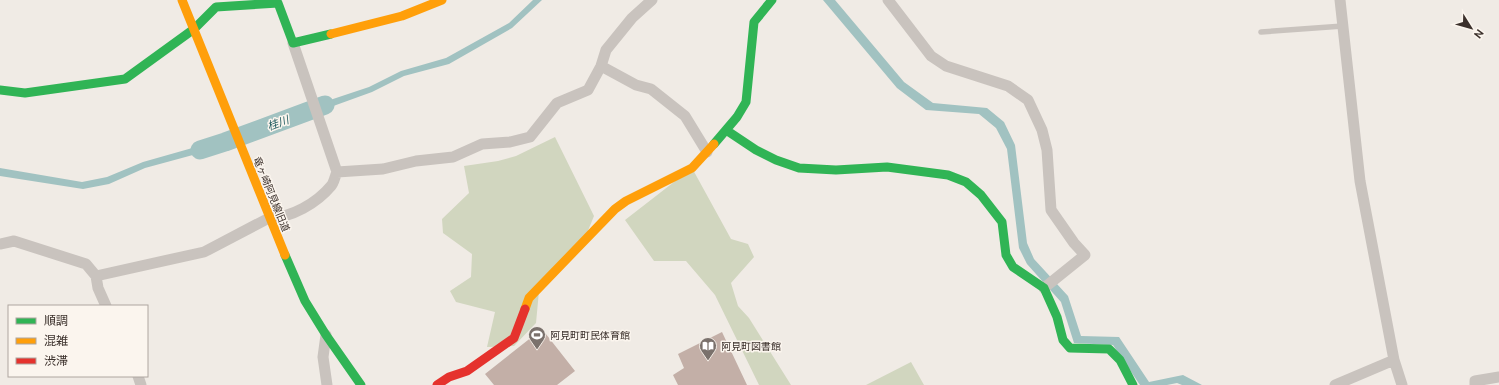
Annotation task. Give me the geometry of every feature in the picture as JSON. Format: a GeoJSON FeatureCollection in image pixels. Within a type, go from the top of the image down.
{"type":"FeatureCollection","features":[{"type":"Feature","properties":{"kind":"street","name":"竜ヶ崎阿見線旧道"},"geometry":{"type":"LineString","coordinates":[[182,0],[269,218],[305,301],[326,335],[361,385]]}},
{"type":"Feature","properties":{"kind":"street"},"geometry":{"type":"LineString","coordinates":[[293,43],[402,16],[442,0]]}},
{"type":"Feature","properties":{"kind":"street"},"geometry":{"type":"LineString","coordinates":[[337,172],[383,169],[416,161],[453,157],[482,144],[510,142],[530,137],[557,103],[588,90],[601,66],[606,50],[632,18],[652,0]]}},
{"type":"Feature","properties":{"kind":"street"},"geometry":{"type":"LineString","coordinates":[[436,385],[449,377],[467,371],[514,338],[530,298],[615,209],[633,197],[692,168],[707,152],[737,117],[746,102],[754,22],[772,0]]}},
{"type":"Feature","properties":{"kind":"street"},"geometry":{"type":"LineString","coordinates":[[888,0],[931,56],[946,66],[1008,86],[1028,100],[1042,130],[1047,150],[1051,210],[1074,243],[1085,255],[1044,288]]}},
{"type":"Feature","properties":{"kind":"street"},"geometry":{"type":"LineString","coordinates":[[1340,0],[1360,181],[1394,360],[1402,385]]}},
{"type":"Feature","properties":{"kind":"street"},"geometry":{"type":"LineString","coordinates":[[0,90],[25,93],[125,79],[194,29],[216,7],[231,3],[278,3],[337,172],[332,186],[302,210],[277,218],[269,218],[204,252],[96,276]]}},
{"type":"Feature","properties":{"kind":"street"},"geometry":{"type":"LineString","coordinates":[[601,66],[636,85],[651,89],[685,116],[707,152]]}},
{"type":"Feature","properties":{"kind":"street"},"geometry":{"type":"LineString","coordinates":[[726,130],[756,150],[776,160],[799,168],[836,170],[887,167],[948,176],[966,182],[981,195],[1002,222],[1006,254],[1013,266],[1044,288],[1057,316],[1063,340],[1070,348],[1109,349],[1119,358],[1133,385]]}},
{"type":"Feature","properties":{"kind":"street"},"geometry":{"type":"LineString","coordinates":[[0,244],[14,242],[86,264],[96,276],[98,288],[106,305]]}},
{"type":"Feature","properties":{"kind":"street"},"geometry":{"type":"LineString","coordinates":[[326,335],[322,357],[327,385]]}},
{"type":"Feature","properties":{"kind":"street"},"geometry":{"type":"LineString","coordinates":[[1335,385],[1394,360]]}},
{"type":"Feature","properties":{"kind":"street"},"geometry":{"type":"LineString","coordinates":[[1475,385],[1475,381],[1499,377]]}},
{"type":"Feature","properties":{"kind":"lane"},"geometry":{"type":"LineString","coordinates":[[1261,32],[1343,26]]}},
{"type":"Feature","properties":{"kind":"green space"},"geometry":{"type":"Polygon","coordinates":[[[555,137],[594,216],[580,250],[539,291],[536,323],[514,346],[487,347],[495,312],[456,302],[450,291],[471,277],[472,254],[443,233],[442,219],[469,193],[464,166],[498,161],[516,156],[555,137]]]}},
{"type":"Feature","properties":{"kind":"green space"},"geometry":{"type":"Polygon","coordinates":[[[692,168],[731,239],[748,244],[754,257],[731,283],[738,306],[749,318],[791,385],[759,385],[715,295],[686,261],[654,261],[625,220],[692,168]]]}},
{"type":"Feature","properties":{"kind":"green space"},"geometry":{"type":"Polygon","coordinates":[[[911,362],[924,385],[866,385],[911,362]]]}},
{"type":"Feature","properties":{"kind":"water"},"geometry":{"type":"Polygon","coordinates":[[[533,0],[542,0],[512,28],[449,64],[404,76],[372,92],[303,117],[300,110],[369,87],[401,71],[446,58],[509,23],[533,0]]]}},
{"type":"Feature","properties":{"kind":"water"},"geometry":{"type":"Polygon","coordinates":[[[823,0],[835,0],[904,82],[933,103],[987,108],[1004,122],[1015,145],[1027,243],[1034,259],[1068,296],[1081,336],[1119,337],[1149,382],[1183,375],[1202,385],[1182,385],[1177,383],[1167,385],[1140,385],[1113,345],[1074,343],[1061,302],[1027,264],[1019,248],[1007,149],[996,128],[979,114],[926,110],[897,88],[823,0]]]}},
{"type":"Feature","properties":{"kind":"water"},"geometry":{"type":"Polygon","coordinates":[[[224,139],[226,146],[145,168],[109,184],[83,189],[0,176],[0,168],[82,182],[107,177],[143,162],[224,139]]]}},
{"type":"Feature","properties":{"kind":"building","name":"阿見町町民体育館"},"geometry":{"type":"Polygon","coordinates":[[[542,329],[575,371],[557,385],[494,385],[485,374],[542,329]]]}},
{"type":"Feature","properties":{"kind":"building","name":"阿見町図書館"},"geometry":{"type":"Polygon","coordinates":[[[722,332],[747,385],[678,385],[673,375],[684,368],[678,354],[722,332]]]}},
{"type":"Feature","properties":{"kind":"waterway","name":"桂川"},"geometry":{"type":"LineString","coordinates":[[200,150],[325,105]]}},
{"type":"Feature","properties":{"kind":"traffic: fast"},"geometry":{"type":"LineString","coordinates":[[714,144],[737,117],[746,102],[754,22],[772,0]]}},
{"type":"Feature","properties":{"kind":"traffic: fast"},"geometry":{"type":"LineString","coordinates":[[0,90],[25,93],[125,79],[194,29],[216,7],[278,3],[293,43],[331,34]]}},
{"type":"Feature","properties":{"kind":"traffic: fast"},"geometry":{"type":"LineString","coordinates":[[726,130],[756,150],[776,160],[799,168],[836,170],[887,167],[948,175],[966,182],[981,195],[1002,222],[1006,255],[1013,267],[1044,288],[1057,317],[1063,340],[1070,348],[1109,349],[1120,360],[1133,385]]}},
{"type":"Feature","properties":{"kind":"traffic: fast"},"geometry":{"type":"LineString","coordinates":[[285,255],[305,301],[326,335],[361,385]]}},
{"type":"Feature","properties":{"kind":"traffic: slow"},"geometry":{"type":"LineString","coordinates":[[182,0],[285,255]]}},
{"type":"Feature","properties":{"kind":"traffic: slow"},"geometry":{"type":"LineString","coordinates":[[331,34],[402,16],[442,0]]}},
{"type":"Feature","properties":{"kind":"traffic: slow"},"geometry":{"type":"LineString","coordinates":[[525,309],[529,298],[615,209],[626,201],[692,168],[714,144]]}},
{"type":"Feature","properties":{"kind":"traffic: jam"},"geometry":{"type":"LineString","coordinates":[[437,385],[449,377],[467,371],[514,338],[525,309]]}},
{"type":"Feature","properties":{"kind":"place","name":"阿見町町民体育館"},"geometry":{"type":"Point","coordinates":[537,350]}},
{"type":"Feature","properties":{"kind":"place","name":"阿見町図書館"},"geometry":{"type":"Point","coordinates":[708,361]}}]}
